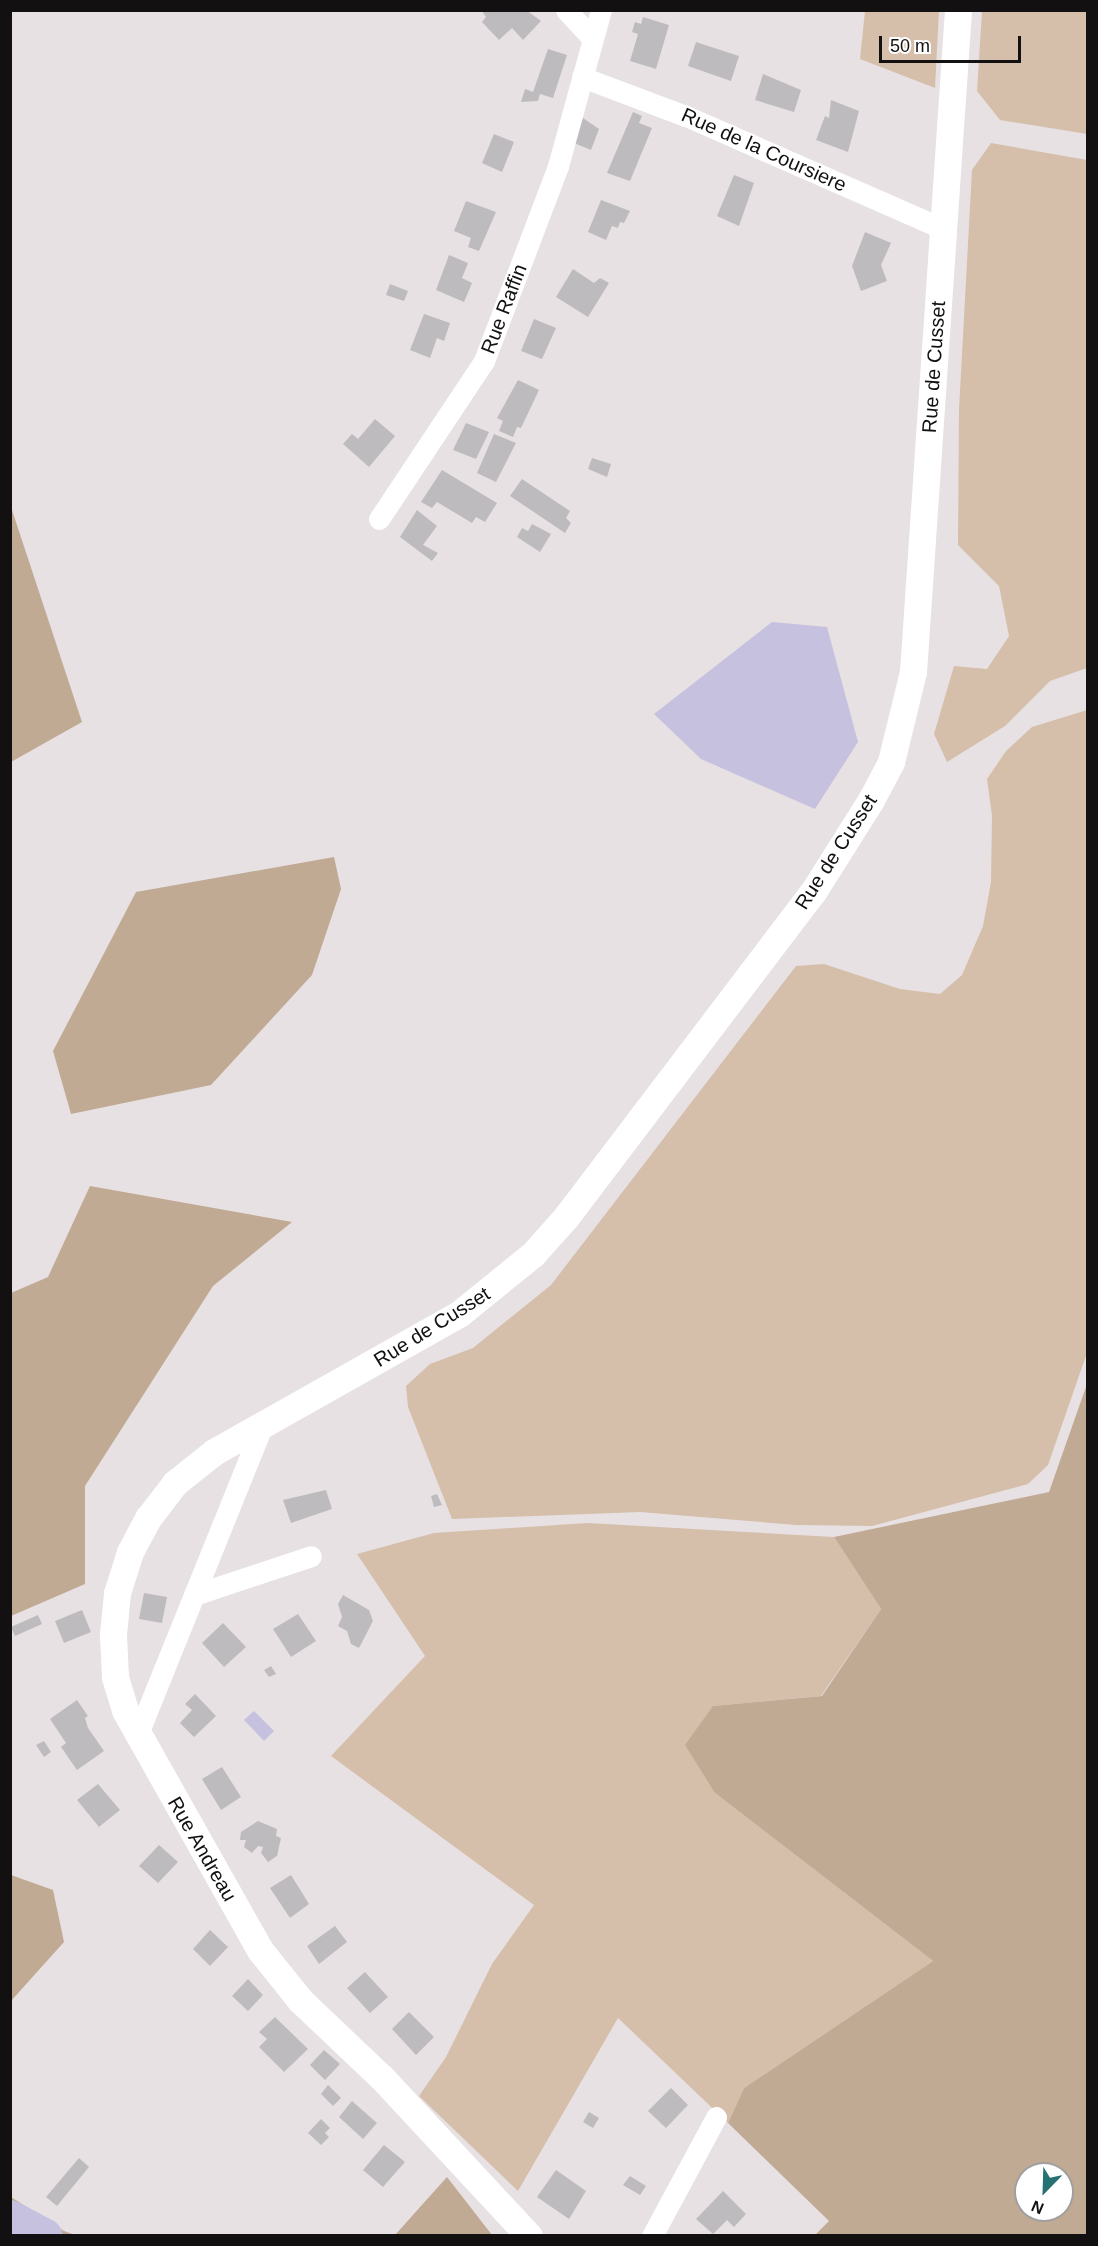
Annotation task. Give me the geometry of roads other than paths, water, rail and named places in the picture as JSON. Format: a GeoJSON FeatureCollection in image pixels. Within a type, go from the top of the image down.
{"type":"FeatureCollection","features":[{"type":"Feature","properties":{"kind":"street"},"geometry":{"type":"LineString","coordinates":[[566,10],[592,38]]}},
{"type":"Feature","properties":{"kind":"street","name":"Rue Raffin"},"geometry":{"type":"LineString","coordinates":[[379,519],[484,361],[558,166],[601,10]]}},
{"type":"Feature","properties":{"kind":"street","name":"Rue de Cusset"},"geometry":{"type":"LineString","coordinates":[[263,1424],[459,1314],[533,1254],[566,1217],[813,892],[866,811],[891,762],[913,672],[958,10]]}},
{"type":"Feature","properties":{"kind":"street","name":"Rue de la Coursiere"},"geometry":{"type":"LineString","coordinates":[[582,77],[686,116],[943,229]]}},
{"type":"Feature","properties":{"kind":"street"},"geometry":{"type":"LineString","coordinates":[[137,1737],[263,1424]]}},
{"type":"Feature","properties":{"kind":"street","name":"Rue Andreau"},"geometry":{"type":"LineString","coordinates":[[263,1424],[214,1452],[175,1483],[130,1552],[117,1593],[113,1634],[116,1677],[137,1737],[279,1977],[381,2077],[529,2235]]}},
{"type":"Feature","properties":{"kind":"street"},"geometry":{"type":"LineString","coordinates":[[194,1595],[311,1556]]}},
{"type":"Feature","properties":{"kind":"street"},"geometry":{"type":"LineString","coordinates":[[652,2235],[716,2116]]}},
{"type":"Feature","properties":{"kind":"waterway"},"geometry":{"type":"LineString","coordinates":[[10,2217],[45,2236]]}}]}
